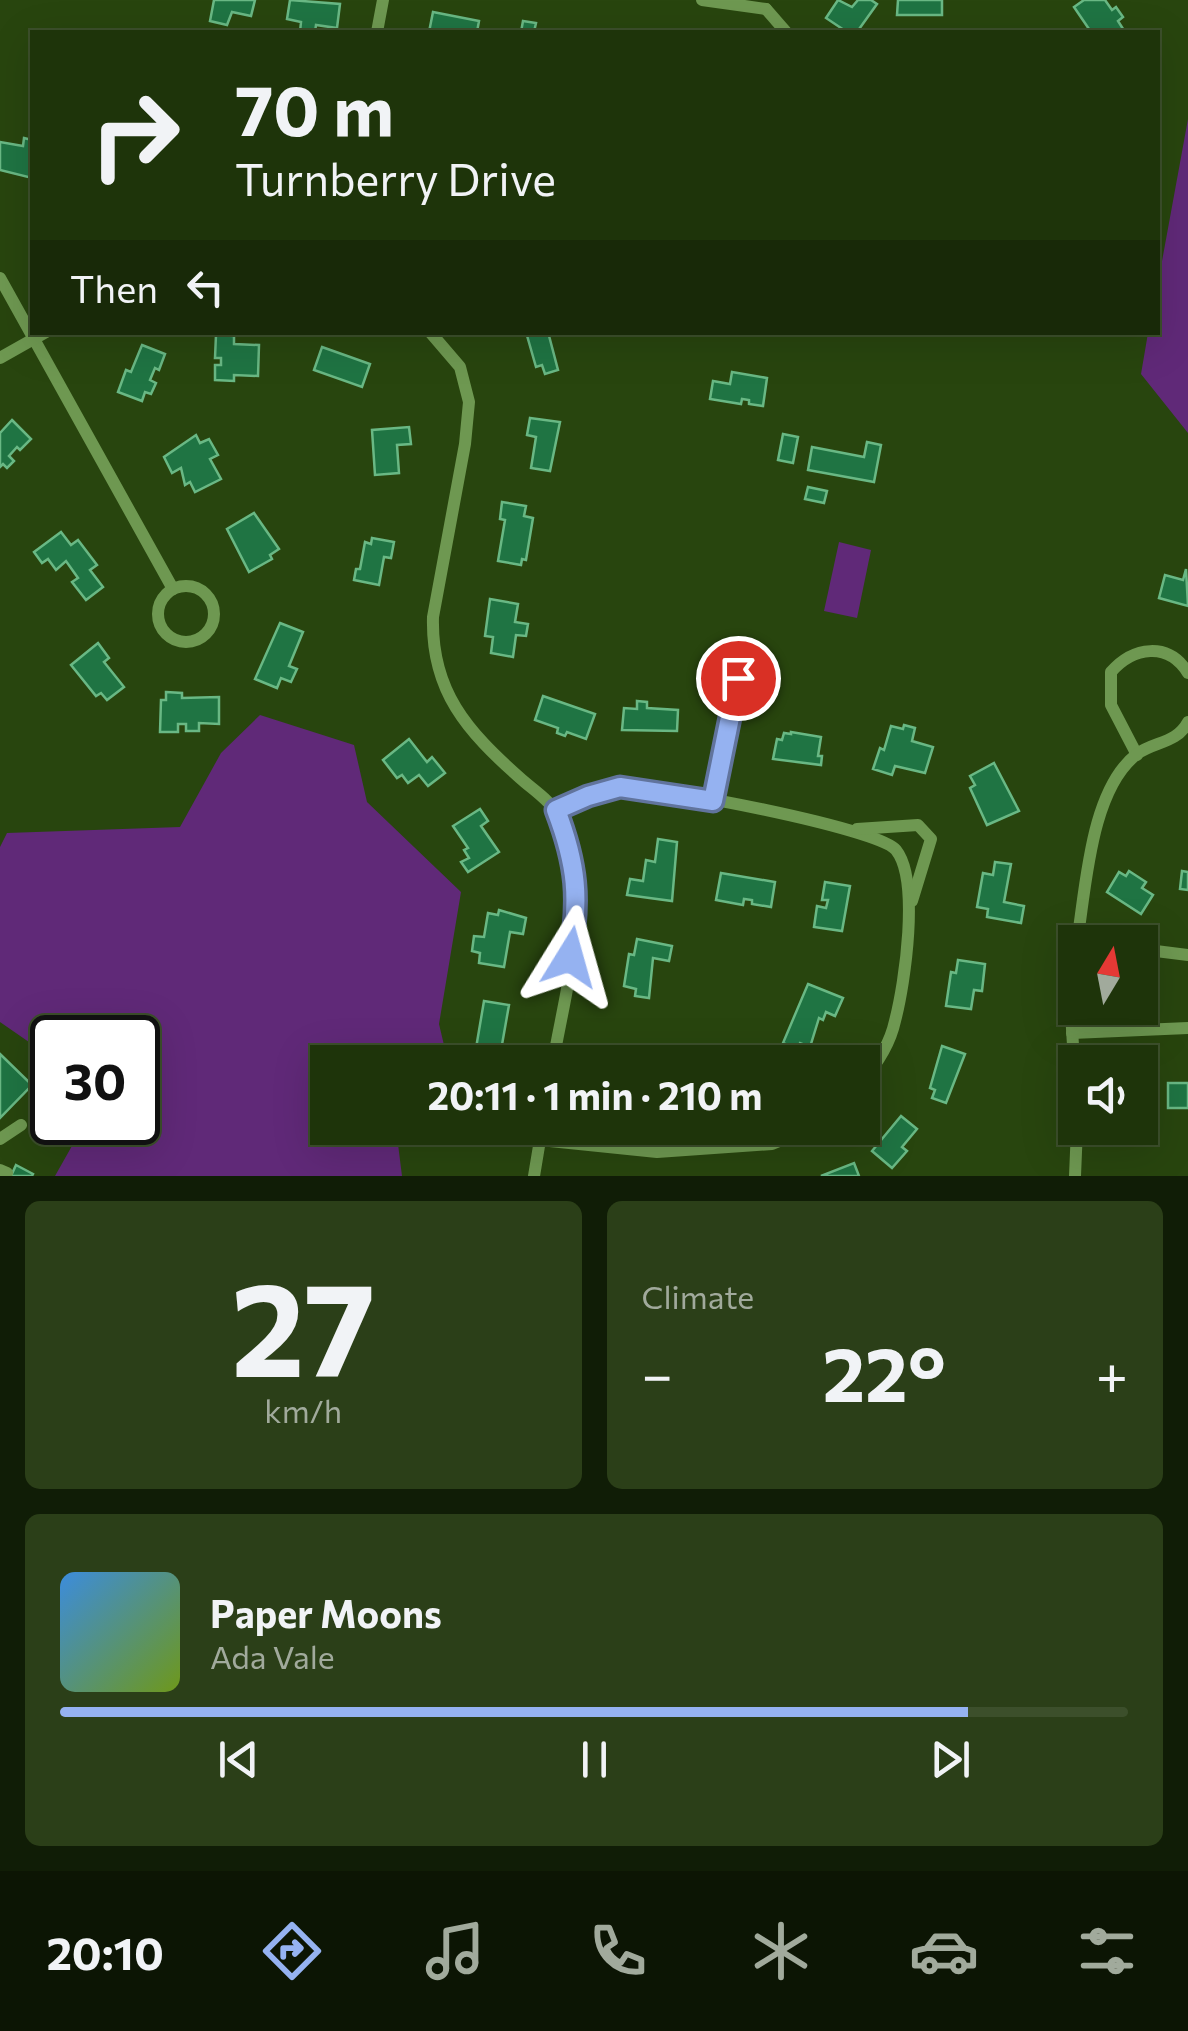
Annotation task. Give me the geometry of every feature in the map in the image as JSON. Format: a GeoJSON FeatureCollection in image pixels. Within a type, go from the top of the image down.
{"type":"FeatureCollection","features":[{"type":"Feature","properties":{"kind":"street"},"geometry":{"type":"LineString","coordinates":[[377,30],[383,0]]}},
{"type":"Feature","properties":{"kind":"street"},"geometry":{"type":"LineString","coordinates":[[702,0],[767,5],[785,30]]}},
{"type":"Feature","properties":{"kind":"street"},"geometry":{"type":"LineString","coordinates":[[0,278],[30,321]]}},
{"type":"Feature","properties":{"kind":"street"},"geometry":{"type":"LineString","coordinates":[[0,358],[40,335],[173,590]]}},
{"type":"Feature","properties":{"kind":"street"},"geometry":{"type":"LineString","coordinates":[[433,335],[460,367],[470,402],[433,618],[432,646],[438,676],[466,726],[556,810],[574,862],[578,912],[556,1045]]}},
{"type":"Feature","properties":{"kind":"street"},"geometry":{"type":"LineString","coordinates":[[190,586],[211,601],[214,618],[199,639],[180,642],[164,631],[159,622],[160,604],[173,590],[190,586]]}},
{"type":"Feature","properties":{"kind":"street"},"geometry":{"type":"LineString","coordinates":[[1138,754],[1119,726],[1112,705],[1111,672],[1126,656],[1150,650],[1181,662],[1188,673]]}},
{"type":"Feature","properties":{"kind":"street"},"geometry":{"type":"LineString","coordinates":[[713,801],[738,678]]}},
{"type":"Feature","properties":{"kind":"street"},"geometry":{"type":"LineString","coordinates":[[1080,925],[1104,799],[1138,754],[1171,740],[1188,722]]}},
{"type":"Feature","properties":{"kind":"street"},"geometry":{"type":"LineString","coordinates":[[556,810],[620,787],[713,801],[852,830],[893,846],[906,866],[911,904]]}},
{"type":"Feature","properties":{"kind":"street"},"geometry":{"type":"LineString","coordinates":[[852,830],[918,826],[931,839],[928,859],[911,904],[895,1023],[880,1058]]}},
{"type":"Feature","properties":{"kind":"street"},"geometry":{"type":"LineString","coordinates":[[1158,952],[1188,954]]}},
{"type":"Feature","properties":{"kind":"street"},"geometry":{"type":"LineString","coordinates":[[1072,1025],[1073,1045]]}},
{"type":"Feature","properties":{"kind":"street"},"geometry":{"type":"LineString","coordinates":[[1072,1033],[1188,1028]]}},
{"type":"Feature","properties":{"kind":"street"},"geometry":{"type":"LineString","coordinates":[[0,1139],[21,1125]]}},
{"type":"Feature","properties":{"kind":"street"},"geometry":{"type":"LineString","coordinates":[[534,1176],[539,1145]]}},
{"type":"Feature","properties":{"kind":"street"},"geometry":{"type":"LineString","coordinates":[[611,1145],[656,1152],[758,1145]]}},
{"type":"Feature","properties":{"kind":"street"},"geometry":{"type":"LineString","coordinates":[[1075,1176],[1077,1145]]}},
{"type":"Feature","properties":{"kind":"shaded area"},"geometry":{"type":"Polygon","coordinates":[[[1188,119],[1188,433],[1141,374],[1148,335],[1160,335],[1160,272],[1188,119]]]}},
{"type":"Feature","properties":{"kind":"shaded area"},"geometry":{"type":"Polygon","coordinates":[[[839,542],[871,550],[857,618],[824,611],[839,542]]]}},
{"type":"Feature","properties":{"kind":"shaded area"},"geometry":{"type":"Polygon","coordinates":[[[260,715],[354,745],[367,802],[461,892],[439,1024],[444,1045],[310,1045],[310,1145],[398,1145],[402,1176],[55,1176],[72,1145],[160,1145],[160,1015],[30,1015],[30,1043],[0,1022],[0,847],[7,833],[180,827],[221,753],[260,715]]]}},
{"type":"Feature","properties":{"kind":"building"},"geometry":{"type":"Polygon","coordinates":[[[214,0],[255,0],[251,16],[232,12],[227,25],[210,21],[214,0]]]}},
{"type":"Feature","properties":{"kind":"building"},"geometry":{"type":"Polygon","coordinates":[[[290,0],[340,4],[337,28],[316,25],[315,30],[300,30],[301,22],[287,19],[290,0]]]}},
{"type":"Feature","properties":{"kind":"building"},"geometry":{"type":"Polygon","coordinates":[[[838,0],[852,7],[858,0],[877,4],[858,30],[844,30],[826,18],[838,0]]]}},
{"type":"Feature","properties":{"kind":"building"},"geometry":{"type":"Polygon","coordinates":[[[898,0],[942,0],[942,15],[897,15],[898,0]]]}},
{"type":"Feature","properties":{"kind":"building"},"geometry":{"type":"Polygon","coordinates":[[[1084,0],[1105,0],[1123,17],[1118,21],[1124,30],[1090,30],[1074,7],[1084,0]]]}},
{"type":"Feature","properties":{"kind":"building"},"geometry":{"type":"Polygon","coordinates":[[[433,12],[479,21],[477,30],[429,30],[433,12]]]}},
{"type":"Feature","properties":{"kind":"building"},"geometry":{"type":"Polygon","coordinates":[[[523,21],[536,23],[534,30],[521,30],[523,21]]]}},
{"type":"Feature","properties":{"kind":"building"},"geometry":{"type":"Polygon","coordinates":[[[24,138],[30,140],[30,178],[0,170],[0,142],[23,146],[24,138]]]}},
{"type":"Feature","properties":{"kind":"building"},"geometry":{"type":"Polygon","coordinates":[[[216,335],[234,336],[234,344],[259,345],[258,376],[234,375],[234,381],[215,380],[215,365],[221,365],[221,358],[215,358],[216,335]]]}},
{"type":"Feature","properties":{"kind":"building"},"geometry":{"type":"Polygon","coordinates":[[[527,335],[549,335],[558,370],[545,374],[542,365],[536,367],[527,335]]]}},
{"type":"Feature","properties":{"kind":"building"},"geometry":{"type":"Polygon","coordinates":[[[142,345],[165,354],[150,380],[156,383],[151,394],[145,392],[142,401],[118,392],[142,345]]]}},
{"type":"Feature","properties":{"kind":"building"},"geometry":{"type":"Polygon","coordinates":[[[322,347],[370,364],[362,387],[314,370],[322,347]]]}},
{"type":"Feature","properties":{"kind":"building"},"geometry":{"type":"Polygon","coordinates":[[[732,372],[767,378],[763,406],[742,399],[741,404],[710,399],[713,381],[730,384],[732,372]]]}},
{"type":"Feature","properties":{"kind":"building"},"geometry":{"type":"Polygon","coordinates":[[[530,418],[560,422],[550,471],[531,468],[536,437],[527,435],[530,418]]]}},
{"type":"Feature","properties":{"kind":"building"},"geometry":{"type":"Polygon","coordinates":[[[12,420],[31,439],[9,456],[14,461],[7,468],[3,464],[0,467],[0,433],[12,420]]]}},
{"type":"Feature","properties":{"kind":"building"},"geometry":{"type":"Polygon","coordinates":[[[409,427],[411,444],[397,445],[399,473],[375,475],[372,430],[409,427]]]}},
{"type":"Feature","properties":{"kind":"building"},"geometry":{"type":"Polygon","coordinates":[[[783,434],[798,437],[793,463],[778,460],[783,434]]]}},
{"type":"Feature","properties":{"kind":"building"},"geometry":{"type":"Polygon","coordinates":[[[196,435],[200,443],[209,439],[218,455],[210,459],[221,479],[195,492],[190,482],[185,485],[181,468],[172,473],[164,457],[196,435]]]}},
{"type":"Feature","properties":{"kind":"building"},"geometry":{"type":"Polygon","coordinates":[[[867,442],[881,445],[874,482],[808,470],[812,447],[864,457],[867,442]]]}},
{"type":"Feature","properties":{"kind":"building"},"geometry":{"type":"Polygon","coordinates":[[[808,487],[827,491],[824,503],[805,499],[808,487]]]}},
{"type":"Feature","properties":{"kind":"building"},"geometry":{"type":"Polygon","coordinates":[[[502,502],[526,506],[524,516],[533,518],[526,560],[522,559],[521,565],[498,561],[505,520],[500,519],[502,502]]]}},
{"type":"Feature","properties":{"kind":"building"},"geometry":{"type":"Polygon","coordinates":[[[254,513],[279,549],[270,555],[272,559],[249,572],[227,529],[254,513]]]}},
{"type":"Feature","properties":{"kind":"building"},"geometry":{"type":"Polygon","coordinates":[[[61,532],[71,545],[78,540],[97,565],[90,570],[103,587],[86,600],[72,582],[78,578],[66,561],[56,570],[48,559],[42,563],[34,552],[61,532]]]}},
{"type":"Feature","properties":{"kind":"building"},"geometry":{"type":"Polygon","coordinates":[[[372,538],[394,542],[391,558],[384,557],[379,585],[354,580],[365,542],[371,544],[372,538]]]}},
{"type":"Feature","properties":{"kind":"building"},"geometry":{"type":"Polygon","coordinates":[[[1186,569],[1188,606],[1159,598],[1165,575],[1183,580],[1186,569]]]}},
{"type":"Feature","properties":{"kind":"building"},"geometry":{"type":"Polygon","coordinates":[[[490,599],[518,604],[515,622],[528,624],[526,636],[516,635],[513,657],[491,653],[493,637],[485,636],[490,599]]]}},
{"type":"Feature","properties":{"kind":"building"},"geometry":{"type":"Polygon","coordinates":[[[280,623],[303,632],[289,666],[297,669],[291,682],[281,678],[277,688],[255,679],[280,623]]]}},
{"type":"Feature","properties":{"kind":"building"},"geometry":{"type":"Polygon","coordinates":[[[98,643],[109,658],[104,662],[124,687],[107,700],[101,693],[96,696],[71,665],[98,643]]]}},
{"type":"Feature","properties":{"kind":"building"},"geometry":{"type":"Polygon","coordinates":[[[166,692],[182,693],[182,698],[219,697],[219,724],[199,723],[199,731],[186,731],[186,724],[178,724],[178,732],[160,732],[161,700],[166,700],[166,692]]]}},
{"type":"Feature","properties":{"kind":"building"},"geometry":{"type":"Polygon","coordinates":[[[543,696],[595,714],[586,739],[567,732],[565,736],[557,733],[558,728],[535,720],[543,696]]]}},
{"type":"Feature","properties":{"kind":"building"},"geometry":{"type":"Polygon","coordinates":[[[637,701],[647,702],[647,708],[678,710],[677,731],[622,730],[624,708],[637,709],[637,701]]]}},
{"type":"Feature","properties":{"kind":"building"},"geometry":{"type":"Polygon","coordinates":[[[904,725],[915,728],[912,741],[933,747],[925,773],[895,766],[892,775],[873,769],[891,726],[903,729],[904,725]]]}},
{"type":"Feature","properties":{"kind":"building"},"geometry":{"type":"Polygon","coordinates":[[[784,733],[821,737],[821,765],[773,759],[777,739],[782,740],[784,733]]]}},
{"type":"Feature","properties":{"kind":"building"},"geometry":{"type":"Polygon","coordinates":[[[409,739],[427,762],[432,757],[445,773],[428,786],[419,775],[408,783],[402,775],[397,778],[383,760],[409,739]]]}},
{"type":"Feature","properties":{"kind":"building"},"geometry":{"type":"Polygon","coordinates":[[[994,763],[1019,811],[987,825],[970,788],[975,785],[970,776],[994,763]]]}},
{"type":"Feature","properties":{"kind":"building"},"geometry":{"type":"Polygon","coordinates":[[[480,809],[488,821],[481,826],[499,852],[468,872],[461,862],[469,858],[464,850],[468,848],[453,826],[480,809]]]}},
{"type":"Feature","properties":{"kind":"building"},"geometry":{"type":"Polygon","coordinates":[[[658,839],[677,842],[672,901],[627,895],[630,879],[643,881],[646,860],[655,862],[658,839]]]}},
{"type":"Feature","properties":{"kind":"building"},"geometry":{"type":"Polygon","coordinates":[[[995,862],[1011,864],[1004,902],[1024,906],[1021,923],[987,917],[988,909],[977,907],[983,873],[993,875],[995,862]]]}},
{"type":"Feature","properties":{"kind":"building"},"geometry":{"type":"Polygon","coordinates":[[[1129,871],[1146,882],[1142,888],[1153,895],[1141,914],[1107,892],[1119,872],[1126,876],[1129,871]]]}},
{"type":"Feature","properties":{"kind":"building"},"geometry":{"type":"Polygon","coordinates":[[[1182,871],[1188,872],[1188,890],[1180,889],[1182,871]]]}},
{"type":"Feature","properties":{"kind":"building"},"geometry":{"type":"Polygon","coordinates":[[[721,873],[775,882],[771,907],[752,904],[752,900],[744,899],[743,905],[716,900],[721,873]]]}},
{"type":"Feature","properties":{"kind":"building"},"geometry":{"type":"Polygon","coordinates":[[[825,882],[850,886],[842,931],[814,927],[817,906],[826,908],[828,900],[822,900],[825,882]]]}},
{"type":"Feature","properties":{"kind":"building"},"geometry":{"type":"Polygon","coordinates":[[[499,910],[526,918],[523,934],[510,932],[504,967],[479,963],[480,953],[472,951],[474,936],[484,937],[488,913],[498,915],[499,910]]]}},
{"type":"Feature","properties":{"kind":"building"},"geometry":{"type":"Polygon","coordinates":[[[637,939],[672,946],[669,961],[653,958],[649,998],[635,996],[636,989],[624,986],[629,954],[634,955],[637,939]]]}},
{"type":"Feature","properties":{"kind":"building"},"geometry":{"type":"Polygon","coordinates":[[[958,960],[985,964],[982,991],[974,990],[971,1009],[946,1006],[951,972],[956,973],[958,960]]]}},
{"type":"Feature","properties":{"kind":"building"},"geometry":{"type":"Polygon","coordinates":[[[808,984],[843,998],[835,1016],[826,1012],[823,1020],[819,1018],[811,1045],[783,1043],[808,984]]]}},
{"type":"Feature","properties":{"kind":"building"},"geometry":{"type":"Polygon","coordinates":[[[484,1001],[509,1005],[502,1045],[477,1045],[484,1001]]]}},
{"type":"Feature","properties":{"kind":"building"},"geometry":{"type":"Polygon","coordinates":[[[942,1046],[965,1054],[946,1103],[932,1098],[935,1090],[930,1088],[942,1046]]]}},
{"type":"Feature","properties":{"kind":"building"},"geometry":{"type":"Polygon","coordinates":[[[0,1054],[30,1087],[0,1118],[0,1054]]]}},
{"type":"Feature","properties":{"kind":"building"},"geometry":{"type":"Polygon","coordinates":[[[1168,1083],[1188,1083],[1188,1108],[1168,1108],[1168,1083]]]}},
{"type":"Feature","properties":{"kind":"building"},"geometry":{"type":"Polygon","coordinates":[[[901,1116],[917,1129],[902,1147],[907,1151],[892,1168],[872,1151],[901,1116]]]}},
{"type":"Feature","properties":{"kind":"building"},"geometry":{"type":"Polygon","coordinates":[[[854,1163],[859,1176],[821,1176],[854,1163]]]}},
{"type":"Feature","properties":{"kind":"building"},"geometry":{"type":"Polygon","coordinates":[[[16,1165],[33,1174],[32,1176],[11,1176],[16,1165]]]}},
{"type":"Feature","properties":{"kind":"route"},"geometry":{"type":"LineString","coordinates":[[570,957],[578,912],[576,873],[556,810],[620,787],[713,801],[738,678]]}}]}
